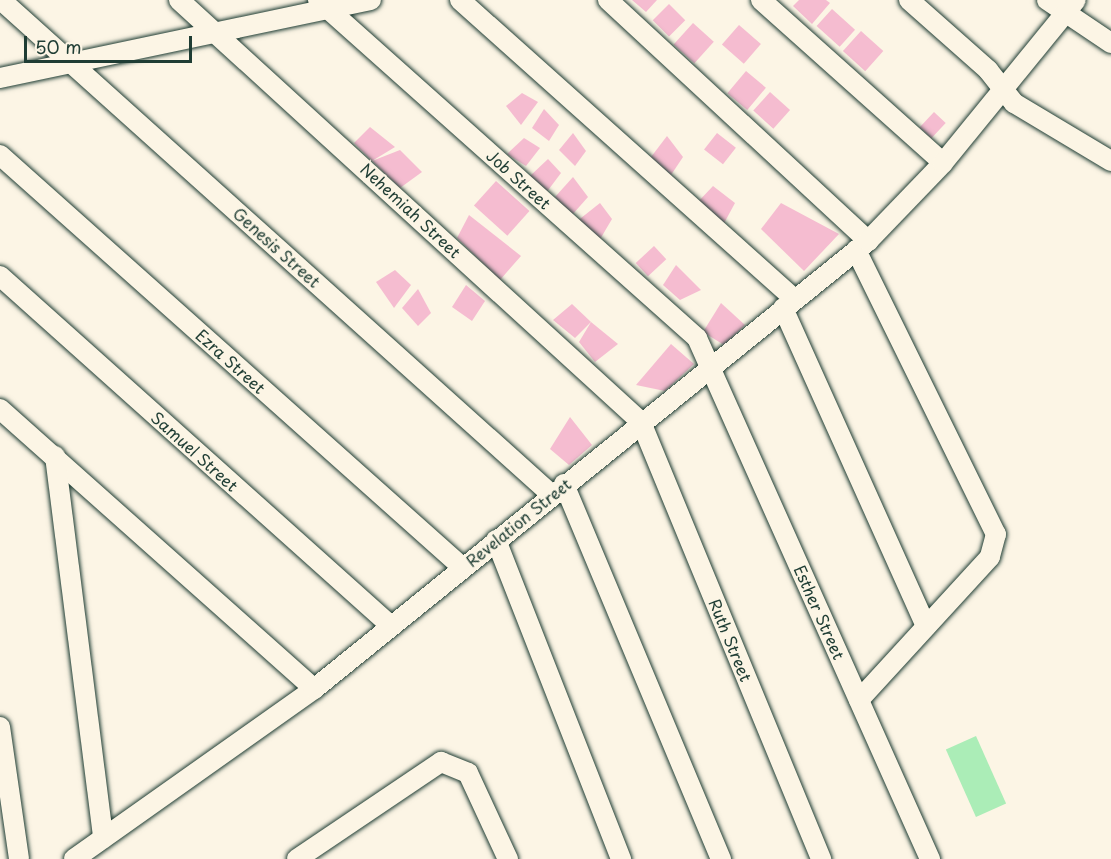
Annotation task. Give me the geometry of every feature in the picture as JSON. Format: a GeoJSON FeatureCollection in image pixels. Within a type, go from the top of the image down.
{"type":"FeatureCollection","features":[{"type":"Feature","properties":{"kind":"street","name":"Genesis Street"},"geometry":{"type":"LineString","coordinates":[[1,0],[558,489]]}},
{"type":"Feature","properties":{"kind":"street","name":"Nehemiah Street"},"geometry":{"type":"LineString","coordinates":[[179,0],[219,34],[641,422]]}},
{"type":"Feature","properties":{"kind":"street"},"geometry":{"type":"LineString","coordinates":[[0,78],[219,34],[324,6],[371,0]]}},
{"type":"Feature","properties":{"kind":"street"},"geometry":{"type":"LineString","coordinates":[[460,0],[789,304],[926,626]]}},
{"type":"Feature","properties":{"kind":"street"},"geometry":{"type":"LineString","coordinates":[[608,0],[862,246],[993,526],[996,542],[990,557],[859,699]]}},
{"type":"Feature","properties":{"kind":"street"},"geometry":{"type":"LineString","coordinates":[[761,0],[943,163]]}},
{"type":"Feature","properties":{"kind":"street"},"geometry":{"type":"LineString","coordinates":[[909,0],[988,70],[1003,90],[1024,111],[1111,161]]}},
{"type":"Feature","properties":{"kind":"street"},"geometry":{"type":"LineString","coordinates":[[1047,0],[1070,7],[1111,43]]}},
{"type":"Feature","properties":{"kind":"street","name":"Job Street"},"geometry":{"type":"LineString","coordinates":[[324,6],[697,338],[712,365]]}},
{"type":"Feature","properties":{"kind":"street","name":"Revelation Street"},"geometry":{"type":"LineString","coordinates":[[74,859],[314,689],[558,489],[862,246],[943,163],[1070,7]]}},
{"type":"Feature","properties":{"kind":"street","name":"Ezra Street"},"geometry":{"type":"LineString","coordinates":[[0,155],[462,567]]}},
{"type":"Feature","properties":{"kind":"street","name":"Samuel Street"},"geometry":{"type":"LineString","coordinates":[[0,276],[391,626]]}},
{"type":"Feature","properties":{"kind":"street","name":"Esther Street"},"geometry":{"type":"LineString","coordinates":[[712,365],[930,859]]}},
{"type":"Feature","properties":{"kind":"street"},"geometry":{"type":"LineString","coordinates":[[0,409],[314,689]]}},
{"type":"Feature","properties":{"kind":"street","name":"Ruth Street"},"geometry":{"type":"LineString","coordinates":[[641,422],[821,859]]}},
{"type":"Feature","properties":{"kind":"street"},"geometry":{"type":"LineString","coordinates":[[55,456],[103,838]]}},
{"type":"Feature","properties":{"kind":"street"},"geometry":{"type":"LineString","coordinates":[[558,489],[721,859]]}},
{"type":"Feature","properties":{"kind":"street"},"geometry":{"type":"LineString","coordinates":[[496,540],[621,859]]}},
{"type":"Feature","properties":{"kind":"street"},"geometry":{"type":"LineString","coordinates":[[0,727],[20,859]]}},
{"type":"Feature","properties":{"kind":"street"},"geometry":{"type":"LineString","coordinates":[[297,859],[441,762],[459,766],[468,773],[506,858]]}},
{"type":"Feature","properties":{"kind":"green space"},"geometry":{"type":"Polygon","coordinates":[[[976,736],[1006,804],[976,817],[946,749],[976,736]]]}},
{"type":"Feature","properties":{"kind":"building"},"geometry":{"type":"Polygon","coordinates":[[[632,0],[657,0],[646,12],[632,0]]]}},
{"type":"Feature","properties":{"kind":"building"},"geometry":{"type":"Polygon","coordinates":[[[799,0],[826,0],[830,3],[812,24],[793,6],[799,0]]]}},
{"type":"Feature","properties":{"kind":"building"},"geometry":{"type":"Polygon","coordinates":[[[669,4],[685,20],[669,37],[653,20],[669,4]]]}},
{"type":"Feature","properties":{"kind":"building"},"geometry":{"type":"Polygon","coordinates":[[[832,9],[855,30],[840,47],[817,26],[832,9]]]}},
{"type":"Feature","properties":{"kind":"building"},"geometry":{"type":"Polygon","coordinates":[[[693,23],[714,42],[694,63],[674,45],[693,23]]]}},
{"type":"Feature","properties":{"kind":"building"},"geometry":{"type":"Polygon","coordinates":[[[739,25],[761,44],[744,64],[722,45],[739,25]]]}},
{"type":"Feature","properties":{"kind":"building"},"geometry":{"type":"Polygon","coordinates":[[[861,31],[883,51],[865,71],[843,51],[861,31]]]}},
{"type":"Feature","properties":{"kind":"building"},"geometry":{"type":"Polygon","coordinates":[[[746,71],[766,88],[747,110],[727,93],[746,71]]]}},
{"type":"Feature","properties":{"kind":"building"},"geometry":{"type":"Polygon","coordinates":[[[770,92],[790,110],[773,129],[753,111],[770,92]]]}},
{"type":"Feature","properties":{"kind":"building"},"geometry":{"type":"Polygon","coordinates":[[[522,93],[538,102],[521,125],[506,106],[522,93]]]}},
{"type":"Feature","properties":{"kind":"building"},"geometry":{"type":"Polygon","coordinates":[[[544,109],[559,125],[549,141],[532,128],[544,109]]]}},
{"type":"Feature","properties":{"kind":"building"},"geometry":{"type":"Polygon","coordinates":[[[934,112],[946,123],[931,138],[920,127],[934,112]]]}},
{"type":"Feature","properties":{"kind":"building"},"geometry":{"type":"Polygon","coordinates":[[[370,127],[395,147],[372,161],[354,143],[370,127]]]}},
{"type":"Feature","properties":{"kind":"building"},"geometry":{"type":"Polygon","coordinates":[[[573,133],[586,151],[575,166],[559,150],[573,133]]]}},
{"type":"Feature","properties":{"kind":"building"},"geometry":{"type":"Polygon","coordinates":[[[717,133],[736,148],[723,164],[704,150],[717,133]]]}},
{"type":"Feature","properties":{"kind":"building"},"geometry":{"type":"Polygon","coordinates":[[[667,136],[683,157],[671,175],[651,157],[667,136]]]}},
{"type":"Feature","properties":{"kind":"building"},"geometry":{"type":"Polygon","coordinates":[[[524,138],[540,148],[526,166],[507,154],[524,138]]]}},
{"type":"Feature","properties":{"kind":"building"},"geometry":{"type":"Polygon","coordinates":[[[400,150],[422,172],[400,188],[372,161],[400,150]]]}},
{"type":"Feature","properties":{"kind":"building"},"geometry":{"type":"Polygon","coordinates":[[[548,159],[561,173],[546,193],[530,176],[548,159]]]}},
{"type":"Feature","properties":{"kind":"building"},"geometry":{"type":"Polygon","coordinates":[[[573,177],[588,197],[572,215],[555,197],[573,177]]]}},
{"type":"Feature","properties":{"kind":"building"},"geometry":{"type":"Polygon","coordinates":[[[496,181],[529,211],[507,236],[474,206],[496,181]]]}},
{"type":"Feature","properties":{"kind":"building"},"geometry":{"type":"Polygon","coordinates":[[[713,186],[735,203],[722,227],[696,204],[713,186]]]}},
{"type":"Feature","properties":{"kind":"building"},"geometry":{"type":"Polygon","coordinates":[[[600,203],[612,219],[599,241],[576,222],[600,203]]]}},
{"type":"Feature","properties":{"kind":"building"},"geometry":{"type":"Polygon","coordinates":[[[781,203],[839,234],[804,271],[761,229],[781,203]]]}},
{"type":"Feature","properties":{"kind":"building"},"geometry":{"type":"Polygon","coordinates":[[[469,215],[521,256],[500,280],[457,238],[469,215]]]}},
{"type":"Feature","properties":{"kind":"building"},"geometry":{"type":"Polygon","coordinates":[[[654,246],[666,259],[648,276],[636,263],[654,246]]]}},
{"type":"Feature","properties":{"kind":"building"},"geometry":{"type":"Polygon","coordinates":[[[676,265],[701,290],[680,300],[663,285],[676,265]]]}},
{"type":"Feature","properties":{"kind":"building"},"geometry":{"type":"Polygon","coordinates":[[[395,270],[411,285],[394,308],[376,282],[395,270]]]}},
{"type":"Feature","properties":{"kind":"building"},"geometry":{"type":"Polygon","coordinates":[[[466,285],[485,301],[472,321],[452,307],[466,285]]]}},
{"type":"Feature","properties":{"kind":"building"},"geometry":{"type":"Polygon","coordinates":[[[418,289],[431,313],[418,326],[402,308],[418,289]]]}},
{"type":"Feature","properties":{"kind":"building"},"geometry":{"type":"Polygon","coordinates":[[[721,303],[745,325],[724,345],[703,332],[721,303]]]}},
{"type":"Feature","properties":{"kind":"building"},"geometry":{"type":"Polygon","coordinates":[[[572,304],[591,322],[575,338],[553,320],[572,304]]]}},
{"type":"Feature","properties":{"kind":"building"},"geometry":{"type":"Polygon","coordinates":[[[591,322],[618,344],[595,362],[579,342],[591,322]]]}},
{"type":"Feature","properties":{"kind":"building"},"geometry":{"type":"Polygon","coordinates":[[[671,344],[694,364],[665,391],[636,385],[671,344]]]}},
{"type":"Feature","properties":{"kind":"building"},"geometry":{"type":"Polygon","coordinates":[[[570,417],[592,445],[569,465],[550,449],[570,417]]]}}]}
